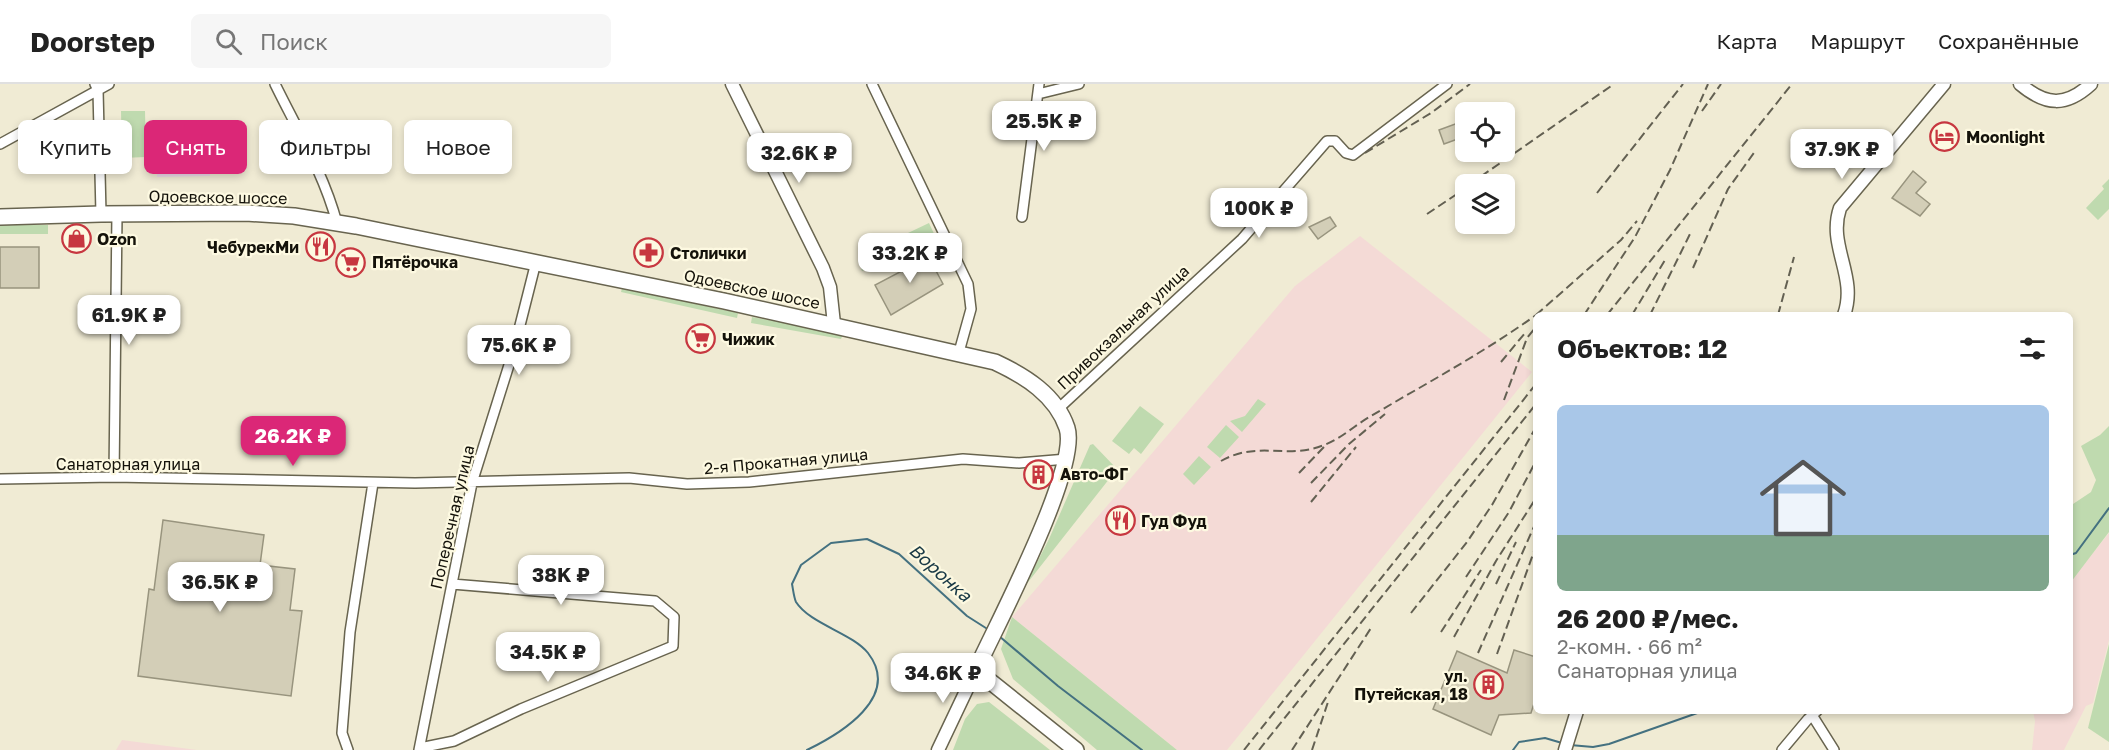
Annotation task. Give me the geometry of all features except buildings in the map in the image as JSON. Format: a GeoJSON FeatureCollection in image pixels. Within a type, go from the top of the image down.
{"type":"FeatureCollection","features":[{"type":"Feature","properties":{"kind":"main road","name":"Одоевское шоссе"},"geometry":{"type":"LineString","coordinates":[[0,217],[246,213],[294,216],[536,262],[834,324],[995,362],[1010,369],[1043,392],[1058,409],[1067,429],[1067,459],[1061,481],[1033,547],[976,670]]}},
{"type":"Feature","properties":{"kind":"main road"},"geometry":{"type":"LineString","coordinates":[[976,670],[1076,750]]}},
{"type":"Feature","properties":{"kind":"street"},"geometry":{"type":"LineString","coordinates":[[0,144],[96,87],[109,84]]}},
{"type":"Feature","properties":{"kind":"street"},"geometry":{"type":"LineString","coordinates":[[275,84],[319,174],[338,223]]}},
{"type":"Feature","properties":{"kind":"street"},"geometry":{"type":"LineString","coordinates":[[732,84],[823,268],[830,287],[834,324]]}},
{"type":"Feature","properties":{"kind":"street"},"geometry":{"type":"LineString","coordinates":[[872,84],[968,284],[971,309],[959,352]]}},
{"type":"Feature","properties":{"kind":"street"},"geometry":{"type":"LineString","coordinates":[[1022,217],[1038,89],[1079,84]]}},
{"type":"Feature","properties":{"kind":"street","name":"Привокзальная улица"},"geometry":{"type":"LineString","coordinates":[[1058,409],[1242,238],[1327,141],[1335,141],[1346,153],[1353,155],[1447,84]]}},
{"type":"Feature","properties":{"kind":"street"},"geometry":{"type":"LineString","coordinates":[[1845,312],[1849,294],[1846,272],[1835,237],[1835,221],[1840,208],[1944,84]]}},
{"type":"Feature","properties":{"kind":"street"},"geometry":{"type":"LineString","coordinates":[[2020,84],[2032,94],[2054,101],[2073,98],[2091,84]]}},
{"type":"Feature","properties":{"kind":"street"},"geometry":{"type":"LineString","coordinates":[[96,87],[101,214]]}},
{"type":"Feature","properties":{"kind":"street"},"geometry":{"type":"LineString","coordinates":[[114,477],[117,214]]}},
{"type":"Feature","properties":{"kind":"street","name":"Поперечная улица"},"geometry":{"type":"LineString","coordinates":[[419,749],[424,714],[472,483],[522,318],[536,262]]}},
{"type":"Feature","properties":{"kind":"street","name":"2-я Прокатная улица"},"geometry":{"type":"LineString","coordinates":[[472,483],[629,478],[687,484],[749,482],[963,459],[1019,463],[1067,459]]}},
{"type":"Feature","properties":{"kind":"street","name":"Санаторная улица"},"geometry":{"type":"LineString","coordinates":[[0,479],[114,477],[472,483]]}},
{"type":"Feature","properties":{"kind":"street"},"geometry":{"type":"LineString","coordinates":[[348,750],[342,733],[349,644],[373,483]]}},
{"type":"Feature","properties":{"kind":"street"},"geometry":{"type":"LineString","coordinates":[[419,749],[454,741],[521,709],[673,646],[674,617],[656,601],[452,584]]}},
{"type":"Feature","properties":{"kind":"street"},"geometry":{"type":"LineString","coordinates":[[938,750],[976,670]]}},
{"type":"Feature","properties":{"kind":"street"},"geometry":{"type":"LineString","coordinates":[[1564,750],[1576,714]]}},
{"type":"Feature","properties":{"kind":"street"},"geometry":{"type":"LineString","coordinates":[[1782,750],[1814,714]]}},
{"type":"Feature","properties":{"kind":"street"},"geometry":{"type":"LineString","coordinates":[[1816,714],[1834,750]]}},
{"type":"Feature","properties":{"kind":"shaded area"},"geometry":{"type":"Polygon","coordinates":[[[157,174],[210,174],[210,176],[157,177],[157,174]]]}},
{"type":"Feature","properties":{"kind":"shaded area"},"geometry":{"type":"Polygon","coordinates":[[[1360,236],[1532,372],[1227,750],[1177,750],[1012,617],[1295,286],[1360,236]]]}},
{"type":"Feature","properties":{"kind":"shaded area"},"geometry":{"type":"Polygon","coordinates":[[[2109,533],[2109,640],[2093,703],[2086,706],[2064,750],[2032,750],[2034,714],[2073,714],[2073,578],[2109,533]]]}},
{"type":"Feature","properties":{"kind":"shaded area"},"geometry":{"type":"Polygon","coordinates":[[[122,740],[197,750],[116,750],[122,740]]]}},
{"type":"Feature","properties":{"kind":"green space"},"geometry":{"type":"Polygon","coordinates":[[[121,111],[145,111],[144,157],[132,158],[132,120],[121,120],[121,111]]]}},
{"type":"Feature","properties":{"kind":"green space"},"geometry":{"type":"Polygon","coordinates":[[[2109,179],[2109,209],[2098,220],[2086,208],[2104,189],[2102,186],[2109,179]]]}},
{"type":"Feature","properties":{"kind":"green space"},"geometry":{"type":"Polygon","coordinates":[[[929,223],[936,238],[862,271],[861,268],[873,262],[868,252],[929,223]]]}},
{"type":"Feature","properties":{"kind":"green space"},"geometry":{"type":"Polygon","coordinates":[[[0,225],[48,225],[48,234],[0,234],[0,225]]]}},
{"type":"Feature","properties":{"kind":"green space"},"geometry":{"type":"Polygon","coordinates":[[[622,288],[738,313],[737,318],[621,292],[622,288]]]}},
{"type":"Feature","properties":{"kind":"green space"},"geometry":{"type":"Polygon","coordinates":[[[752,317],[843,334],[841,339],[751,323],[752,317]]]}},
{"type":"Feature","properties":{"kind":"green space"},"geometry":{"type":"Polygon","coordinates":[[[1258,399],[1266,404],[1242,432],[1230,421],[1245,416],[1258,399]]]}},
{"type":"Feature","properties":{"kind":"green space"},"geometry":{"type":"Polygon","coordinates":[[[1140,406],[1164,424],[1141,454],[1134,448],[1129,454],[1112,441],[1140,406]]]}},
{"type":"Feature","properties":{"kind":"green space"},"geometry":{"type":"Polygon","coordinates":[[[1226,425],[1239,437],[1220,458],[1207,447],[1226,425]]]}},
{"type":"Feature","properties":{"kind":"green space"},"geometry":{"type":"Polygon","coordinates":[[[2109,426],[2109,532],[2073,579],[2073,504],[2091,492],[2096,480],[2081,446],[2100,435],[2109,426]]]}},
{"type":"Feature","properties":{"kind":"green space"},"geometry":{"type":"Polygon","coordinates":[[[1093,444],[1117,469],[1025,586],[1049,539],[1090,445],[1093,444]]]}},
{"type":"Feature","properties":{"kind":"green space"},"geometry":{"type":"Polygon","coordinates":[[[1199,456],[1211,467],[1194,485],[1183,474],[1199,456]]]}},
{"type":"Feature","properties":{"kind":"green space"},"geometry":{"type":"Polygon","coordinates":[[[1012,617],[1177,750],[1097,750],[1013,679],[1001,649],[1012,617]]]}},
{"type":"Feature","properties":{"kind":"green space"},"geometry":{"type":"Polygon","coordinates":[[[2109,644],[2109,742],[2088,728],[2109,644]]]}},
{"type":"Feature","properties":{"kind":"green space"},"geometry":{"type":"Polygon","coordinates":[[[989,702],[1050,750],[953,750],[965,719],[977,704],[989,702]]]}},
{"type":"Feature","properties":{"kind":"waterway","name":"Воронка"},"geometry":{"type":"LineString","coordinates":[[2073,554],[2109,508]]}},
{"type":"Feature","properties":{"kind":"waterway","name":"Воронка"},"geometry":{"type":"LineString","coordinates":[[807,750],[850,724],[863,712],[872,699],[877,684],[876,669],[868,653],[852,640],[802,610],[795,600],[792,584],[801,565],[831,543],[867,539],[899,554],[967,616],[989,630]]}},
{"type":"Feature","properties":{"kind":"waterway","name":"Воронка"},"geometry":{"type":"LineString","coordinates":[[999,636],[1058,686],[1142,750]]}},
{"type":"Feature","properties":{"kind":"waterway","name":"Воронка"},"geometry":{"type":"LineString","coordinates":[[1570,745],[1593,747],[1609,744],[1694,714]]}},
{"type":"Feature","properties":{"kind":"waterway","name":"Воронка"},"geometry":{"type":"LineString","coordinates":[[1513,750],[1519,742],[1545,738],[1562,743]]}},
{"type":"Feature","properties":{"kind":"railway"},"geometry":{"type":"LineString","coordinates":[[1365,153],[1431,113],[1470,84]]}},
{"type":"Feature","properties":{"kind":"railway"},"geometry":{"type":"LineString","coordinates":[[1484,174],[1614,84]]}},
{"type":"Feature","properties":{"kind":"railway"},"geometry":{"type":"LineString","coordinates":[[1597,193],[1683,84]]}},
{"type":"Feature","properties":{"kind":"railway"},"geometry":{"type":"LineString","coordinates":[[1586,312],[1635,237],[1670,170],[1708,84]]}},
{"type":"Feature","properties":{"kind":"railway"},"geometry":{"type":"LineString","coordinates":[[1702,111],[1721,84]]}},
{"type":"Feature","properties":{"kind":"railway"},"geometry":{"type":"LineString","coordinates":[[1609,312],[1792,84]]}},
{"type":"Feature","properties":{"kind":"railway"},"geometry":{"type":"LineString","coordinates":[[1693,268],[1728,189],[1756,150]]}},
{"type":"Feature","properties":{"kind":"railway"},"geometry":{"type":"LineString","coordinates":[[1427,214],[1455,195]]}},
{"type":"Feature","properties":{"kind":"railway"},"geometry":{"type":"LineString","coordinates":[[1539,312],[1621,240],[1637,221]]}},
{"type":"Feature","properties":{"kind":"railway"},"geometry":{"type":"LineString","coordinates":[[1651,312],[1690,234]]}},
{"type":"Feature","properties":{"kind":"railway"},"geometry":{"type":"LineString","coordinates":[[1779,312],[1794,257]]}},
{"type":"Feature","properties":{"kind":"railway"},"geometry":{"type":"LineString","coordinates":[[1634,312],[1665,260]]}},
{"type":"Feature","properties":{"kind":"railway"},"geometry":{"type":"LineString","coordinates":[[1221,461],[1248,452],[1298,451],[1330,442],[1475,355],[1533,317]]}},
{"type":"Feature","properties":{"kind":"railway"},"geometry":{"type":"LineString","coordinates":[[1504,400],[1527,338],[1533,331]]}},
{"type":"Feature","properties":{"kind":"railway"},"geometry":{"type":"LineString","coordinates":[[1501,362],[1525,333]]}},
{"type":"Feature","properties":{"kind":"railway"},"geometry":{"type":"LineString","coordinates":[[1244,750],[1533,388]]}},
{"type":"Feature","properties":{"kind":"railway"},"geometry":{"type":"LineString","coordinates":[[1259,750],[1533,408]]}},
{"type":"Feature","properties":{"kind":"railway"},"geometry":{"type":"LineString","coordinates":[[1311,483],[1349,444],[1385,414]]}},
{"type":"Feature","properties":{"kind":"railway"},"geometry":{"type":"LineString","coordinates":[[1411,613],[1467,542],[1492,505],[1533,432]]}},
{"type":"Feature","properties":{"kind":"railway"},"geometry":{"type":"LineString","coordinates":[[1299,473],[1324,447]]}},
{"type":"Feature","properties":{"kind":"railway"},"geometry":{"type":"LineString","coordinates":[[1311,502],[1356,447]]}},
{"type":"Feature","properties":{"kind":"railway"},"geometry":{"type":"LineString","coordinates":[[1466,577],[1509,512],[1533,467]]}},
{"type":"Feature","properties":{"kind":"railway"},"geometry":{"type":"LineString","coordinates":[[1454,637],[1496,561],[1533,503]]}},
{"type":"Feature","properties":{"kind":"railway"},"geometry":{"type":"LineString","coordinates":[[1478,653],[1533,529]]}},
{"type":"Feature","properties":{"kind":"railway"},"geometry":{"type":"LineString","coordinates":[[1496,584],[1516,542]]}},
{"type":"Feature","properties":{"kind":"railway"},"geometry":{"type":"LineString","coordinates":[[1497,654],[1533,554]]}},
{"type":"Feature","properties":{"kind":"railway"},"geometry":{"type":"LineString","coordinates":[[1441,632],[1481,570]]}},
{"type":"Feature","properties":{"kind":"railway"},"geometry":{"type":"LineString","coordinates":[[1292,750],[1371,628]]}},
{"type":"Feature","properties":{"kind":"railway"},"geometry":{"type":"LineString","coordinates":[[1312,750],[1328,702]]}},
{"type":"Feature","properties":{"kind":"place","name":"Moonlight"},"geometry":{"type":"Point","coordinates":[1945,137]}},
{"type":"Feature","properties":{"kind":"place","name":"Ozon"},"geometry":{"type":"Point","coordinates":[76,239]}},
{"type":"Feature","properties":{"kind":"place","name":"ЧебурекМи"},"geometry":{"type":"Point","coordinates":[320,247]}},
{"type":"Feature","properties":{"kind":"place","name":"Столички"},"geometry":{"type":"Point","coordinates":[649,253]}},
{"type":"Feature","properties":{"kind":"place","name":"Пятёрочка"},"geometry":{"type":"Point","coordinates":[351,262]}},
{"type":"Feature","properties":{"kind":"place","name":"Чижик"},"geometry":{"type":"Point","coordinates":[701,339]}},
{"type":"Feature","properties":{"kind":"place","name":"Авто-ФГ"},"geometry":{"type":"Point","coordinates":[1039,474]}},
{"type":"Feature","properties":{"kind":"place","name":"Гуд Фуд"},"geometry":{"type":"Point","coordinates":[1120,521]}},
{"type":"Feature","properties":{"kind":"place","name":"ул. Путейская, 18"},"geometry":{"type":"Point","coordinates":[1489,685]}}]}
